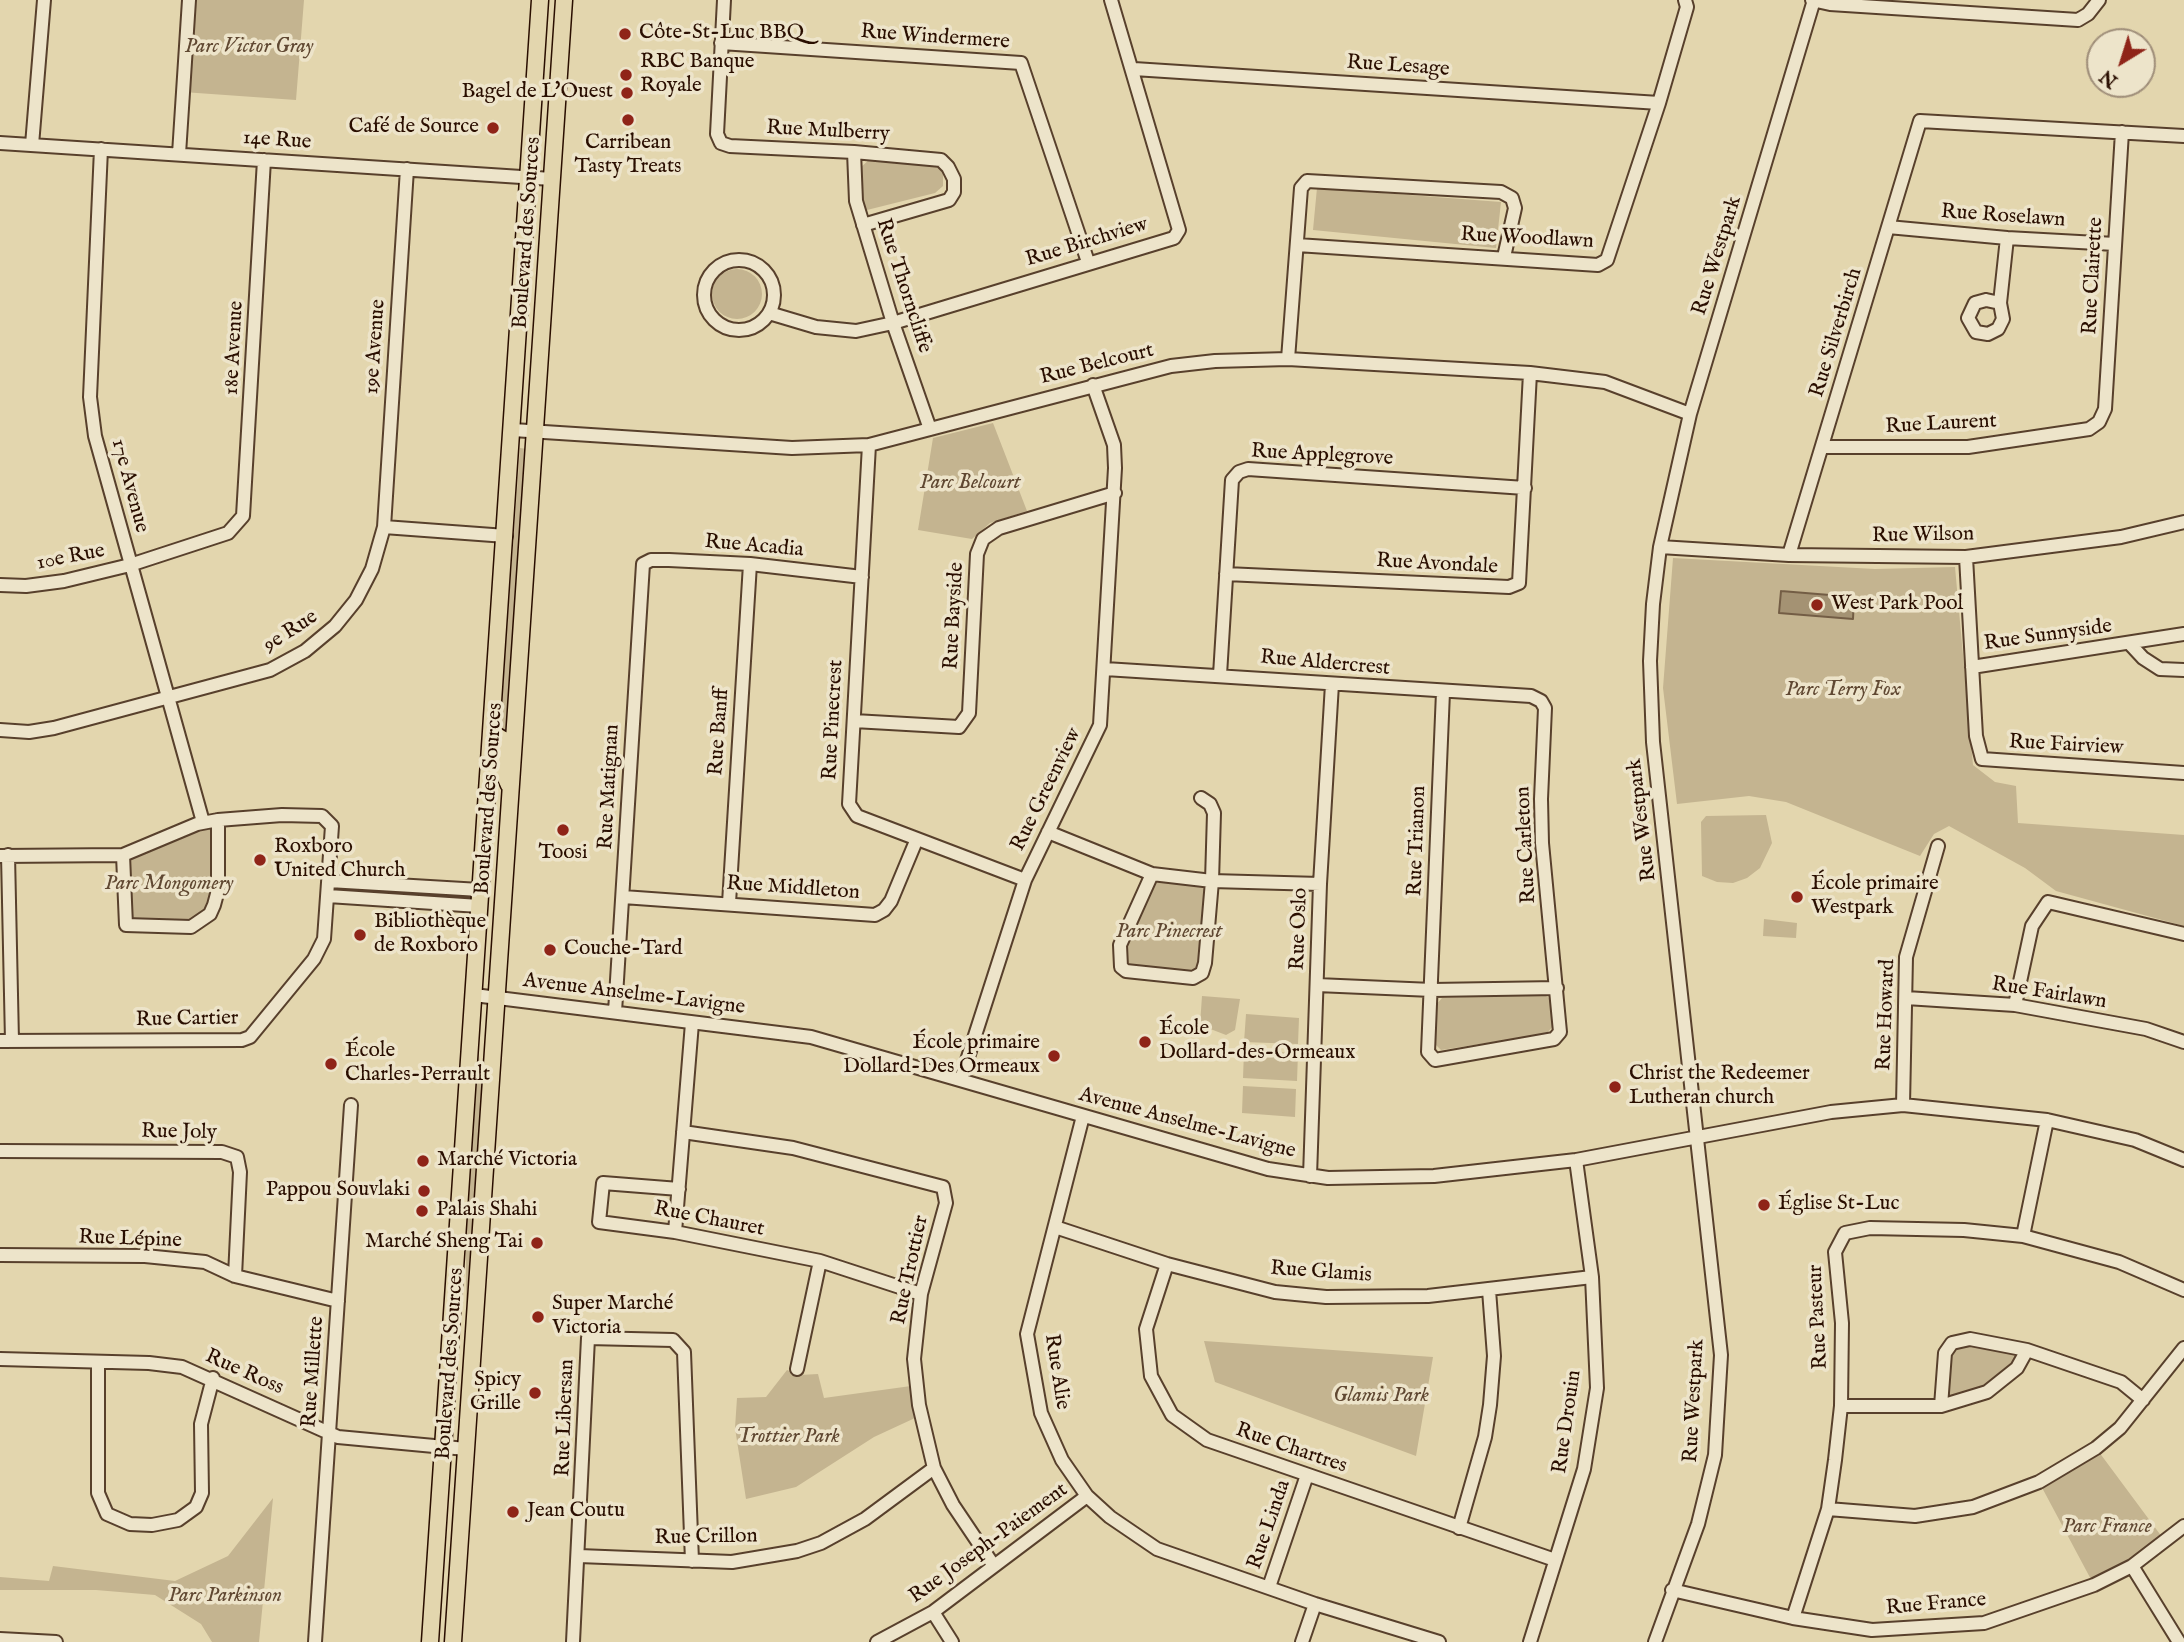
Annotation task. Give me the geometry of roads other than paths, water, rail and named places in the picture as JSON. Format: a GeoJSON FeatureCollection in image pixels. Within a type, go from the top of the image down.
{"type":"FeatureCollection","features":[{"type":"Feature","properties":{"kind":"main road","name":"Boulevard des Sources"},"geometry":{"type":"LineString","coordinates":[[430,1642],[540,0]]}},
{"type":"Feature","properties":{"kind":"main road","name":"Boulevard des Sources"},"geometry":{"type":"LineString","coordinates":[[453,1642],[564,0]]}},
{"type":"Feature","properties":{"kind":"main road"},"geometry":{"type":"LineString","coordinates":[[492,733],[502,740],[503,772],[512,790]]}},
{"type":"Feature","properties":{"kind":"street"},"geometry":{"type":"LineString","coordinates":[[32,145],[44,0]]}},
{"type":"Feature","properties":{"kind":"street"},"geometry":{"type":"LineString","coordinates":[[179,154],[189,0]]}},
{"type":"Feature","properties":{"kind":"street","name":"Rue Mulberry"},"geometry":{"type":"LineString","coordinates":[[724,0],[717,134],[721,143],[730,146],[854,152],[941,160],[954,179],[954,192],[949,200],[863,225]]}},
{"type":"Feature","properties":{"kind":"street","name":"Rue Birchview"},"geometry":{"type":"LineString","coordinates":[[769,313],[816,327],[856,331],[893,323],[1174,238],[1180,230],[1134,69],[1111,0]]}},
{"type":"Feature","properties":{"kind":"street","name":"Rue Woodlawn"},"geometry":{"type":"LineString","coordinates":[[1297,245],[1598,265],[1607,260],[1659,103],[1687,7],[1685,0]]}},
{"type":"Feature","properties":{"kind":"street"},"geometry":{"type":"LineString","coordinates":[[1813,1],[2078,20],[2088,14],[2099,0]]}},
{"type":"Feature","properties":{"kind":"street","name":"Rue Westpark"},"geometry":{"type":"LineString","coordinates":[[1655,1642],[1698,1524],[1715,1455],[1721,1355],[1653,742],[1650,661],[1660,547],[1690,414],[1813,1]]}},
{"type":"Feature","properties":{"kind":"street","name":"Rue Windermere"},"geometry":{"type":"LineString","coordinates":[[721,43],[1021,64],[1088,262]]}},
{"type":"Feature","properties":{"kind":"street","name":"Rue Lesage"},"geometry":{"type":"LineString","coordinates":[[1134,69],[1659,103]]}},
{"type":"Feature","properties":{"kind":"street","name":"Rue Silverbirch"},"geometry":{"type":"LineString","coordinates":[[1789,555],[1920,121],[2122,132]]}},
{"type":"Feature","properties":{"kind":"street"},"geometry":{"type":"LineString","coordinates":[[2122,132],[2184,136]]}},
{"type":"Feature","properties":{"kind":"street","name":"Rue Clairette"},"geometry":{"type":"LineString","coordinates":[[2099,422],[2105,409],[2122,132]]}},
{"type":"Feature","properties":{"kind":"street","name":"14e Rue"},"geometry":{"type":"LineString","coordinates":[[0,143],[552,178]]}},
{"type":"Feature","properties":{"kind":"street","name":"17e Avenue"},"geometry":{"type":"LineString","coordinates":[[101,149],[90,397],[95,436],[203,822]]}},
{"type":"Feature","properties":{"kind":"street","name":"Rue Thorncliffe"},"geometry":{"type":"LineString","coordinates":[[854,152],[856,201],[893,323],[930,429]]}},
{"type":"Feature","properties":{"kind":"street","name":"18e Avenue"},"geometry":{"type":"LineString","coordinates":[[228,533],[243,516],[246,497],[264,160]]}},
{"type":"Feature","properties":{"kind":"street","name":"19e Avenue"},"geometry":{"type":"LineString","coordinates":[[384,527],[407,169]]}},
{"type":"Feature","properties":{"kind":"street"},"geometry":{"type":"LineString","coordinates":[[1288,359],[1301,188],[1307,181],[1500,192],[1512,198],[1515,208],[1504,257]]}},
{"type":"Feature","properties":{"kind":"street","name":"Rue Roselawn"},"geometry":{"type":"LineString","coordinates":[[1888,227],[2007,239],[2115,244]]}},
{"type":"Feature","properties":{"kind":"street"},"geometry":{"type":"LineString","coordinates":[[2000,303],[2007,239]]}},
{"type":"Feature","properties":{"kind":"street"},"geometry":{"type":"LineString","coordinates":[[728,262],[751,262],[769,278],[773,302],[769,313],[753,327],[742,330],[720,325],[712,318],[704,298],[709,276],[728,262]]}},
{"type":"Feature","properties":{"kind":"street","name":"Rue Belcourt"},"geometry":{"type":"LineString","coordinates":[[513,430],[792,448],[869,446],[1171,366],[1215,361],[1288,359],[1530,373],[1605,382],[1690,414]]}},
{"type":"Feature","properties":{"kind":"street","name":"Rue Avondale"},"geometry":{"type":"LineString","coordinates":[[1226,574],[1509,587],[1519,583],[1530,373]]}},
{"type":"Feature","properties":{"kind":"street","name":"Rue Greenview"},"geometry":{"type":"LineString","coordinates":[[961,1079],[1025,880],[1100,725],[1115,493],[1114,445],[1093,385]]}},
{"type":"Feature","properties":{"kind":"street","name":"Rue Laurent"},"geometry":{"type":"LineString","coordinates":[[1823,447],[1968,447],[2089,429],[2099,422]]}},
{"type":"Feature","properties":{"kind":"street","name":"Rue Pinecrest"},"geometry":{"type":"LineString","coordinates":[[869,446],[849,804],[857,817],[1025,880]]}},
{"type":"Feature","properties":{"kind":"street","name":"Rue Applegrove"},"geometry":{"type":"LineString","coordinates":[[1220,675],[1231,480],[1239,472],[1248,469],[1525,488]]}},
{"type":"Feature","properties":{"kind":"street","name":"Rue Bayside"},"geometry":{"type":"LineString","coordinates":[[854,721],[958,727],[969,713],[977,554],[983,539],[999,528],[1115,493]]}},
{"type":"Feature","properties":{"kind":"street","name":"Rue Wilson"},"geometry":{"type":"LineString","coordinates":[[1660,547],[1789,555],[1966,557],[2107,540],[2184,522]]}},
{"type":"Feature","properties":{"kind":"street"},"geometry":{"type":"LineString","coordinates":[[384,527],[506,536]]}},
{"type":"Feature","properties":{"kind":"street","name":"9e Rue"},"geometry":{"type":"LineString","coordinates":[[0,730],[29,732],[54,728],[270,670],[305,651],[335,626],[356,600],[372,569],[384,527]]}},
{"type":"Feature","properties":{"kind":"street","name":"10e Rue"},"geometry":{"type":"LineString","coordinates":[[0,584],[26,586],[64,581],[130,565],[228,533]]}},
{"type":"Feature","properties":{"kind":"street","name":"Rue Fairview"},"geometry":{"type":"LineString","coordinates":[[1966,557],[1976,736],[1982,760],[2184,773]]}},
{"type":"Feature","properties":{"kind":"street","name":"Rue Acadia"},"geometry":{"type":"LineString","coordinates":[[643,564],[651,560],[669,560],[750,564],[862,577]]}},
{"type":"Feature","properties":{"kind":"street","name":"Rue Matignan"},"geometry":{"type":"LineString","coordinates":[[615,1012],[643,564]]}},
{"type":"Feature","properties":{"kind":"street","name":"Rue Banff"},"geometry":{"type":"LineString","coordinates":[[729,903],[750,564]]}},
{"type":"Feature","properties":{"kind":"street","name":"Rue Sunnyside"},"geometry":{"type":"LineString","coordinates":[[1972,667],[2184,634]]}},
{"type":"Feature","properties":{"kind":"street","name":"Rue Sunnyside"},"geometry":{"type":"LineString","coordinates":[[2130,644],[2143,658],[2160,669],[2184,670]]}},
{"type":"Feature","properties":{"kind":"street","name":"Rue Aldercrest"},"geometry":{"type":"LineString","coordinates":[[1105,669],[1531,696],[1541,701]]}},
{"type":"Feature","properties":{"kind":"street","name":"Rue Oslo"},"geometry":{"type":"LineString","coordinates":[[1310,1176],[1320,884],[1332,684]]}},
{"type":"Feature","properties":{"kind":"street","name":"Rue Trianon"},"geometry":{"type":"LineString","coordinates":[[1432,990],[1443,692]]}},
{"type":"Feature","properties":{"kind":"street","name":"Rue Carleton"},"geometry":{"type":"LineString","coordinates":[[1432,990],[1428,1052],[1435,1060],[1554,1039],[1561,1024],[1542,843],[1545,708],[1541,701]]}},
{"type":"Feature","properties":{"kind":"street"},"geometry":{"type":"LineString","coordinates":[[1152,874],[1120,945],[1118,961],[1126,971],[1193,978],[1202,973],[1212,881],[1214,813],[1210,804],[1201,797]]}},
{"type":"Feature","properties":{"kind":"street","name":"Rue Cartier"},"geometry":{"type":"LineString","coordinates":[[6,1041],[242,1040],[250,1037],[314,959],[324,939],[332,826],[322,816],[282,815],[203,822],[123,855]]}},
{"type":"Feature","properties":{"kind":"street"},"geometry":{"type":"LineString","coordinates":[[6,1041],[4,855],[123,855],[125,925],[170,929],[191,927],[210,914],[214,905],[219,855],[218,820]]}},
{"type":"Feature","properties":{"kind":"street"},"geometry":{"type":"LineString","coordinates":[[1048,832],[1152,874],[1212,881],[1320,884]]}},
{"type":"Feature","properties":{"kind":"street","name":"Rue Middleton"},"geometry":{"type":"LineString","coordinates":[[623,897],[875,915],[884,910],[891,901],[916,841]]}},
{"type":"Feature","properties":{"kind":"street","name":"Rue Howard"},"geometry":{"type":"LineString","coordinates":[[1903,1105],[1906,957],[1938,846]]}},
{"type":"Feature","properties":{"kind":"street"},"geometry":{"type":"LineString","coordinates":[[329,881],[480,898]]}},
{"type":"Feature","properties":{"kind":"street"},"geometry":{"type":"LineString","coordinates":[[328,896],[480,898]]}},
{"type":"Feature","properties":{"kind":"street"},"geometry":{"type":"LineString","coordinates":[[2015,1005],[2032,926],[2048,902],[2184,934]]}},
{"type":"Feature","properties":{"kind":"street"},"geometry":{"type":"LineString","coordinates":[[1317,985],[1432,990],[1557,988]]}},
{"type":"Feature","properties":{"kind":"street","name":"Avenue Anselme-Lavigne"},"geometry":{"type":"LineString","coordinates":[[474,995],[811,1037],[1268,1169],[1310,1176],[1434,1177],[1576,1160],[1831,1112],[1903,1105],[2047,1120],[2135,1140],[2184,1160]]}},
{"type":"Feature","properties":{"kind":"street","name":"Rue Fairlawn"},"geometry":{"type":"LineString","coordinates":[[1906,998],[2015,1005],[2146,1029],[2184,1042]]}},
{"type":"Feature","properties":{"kind":"street"},"geometry":{"type":"LineString","coordinates":[[675,1232],[692,1023]]}},
{"type":"Feature","properties":{"kind":"street","name":"Rue Millette"},"geometry":{"type":"LineString","coordinates":[[315,1642],[351,1105]]}},
{"type":"Feature","properties":{"kind":"street","name":"Rue Alie"},"geometry":{"type":"LineString","coordinates":[[1083,1116],[1027,1334],[1041,1413],[1062,1460],[1087,1496],[1110,1517],[1157,1549],[1421,1639],[1439,1642]]}},
{"type":"Feature","properties":{"kind":"street"},"geometry":{"type":"LineString","coordinates":[[2023,1236],[2047,1120]]}},
{"type":"Feature","properties":{"kind":"street","name":"Rue Trottier"},"geometry":{"type":"LineString","coordinates":[[683,1132],[793,1148],[943,1187],[946,1203],[921,1294],[914,1359],[922,1427],[934,1468],[953,1505],[994,1566]]}},
{"type":"Feature","properties":{"kind":"street","name":"Rue Joly"},"geometry":{"type":"LineString","coordinates":[[0,1151],[222,1152],[237,1157],[240,1172],[235,1276]]}},
{"type":"Feature","properties":{"kind":"street","name":"Rue Drouin"},"geometry":{"type":"LineString","coordinates":[[1530,1642],[1584,1469],[1597,1388],[1592,1277],[1576,1160]]}},
{"type":"Feature","properties":{"kind":"street","name":"Rue Chauret"},"geometry":{"type":"LineString","coordinates":[[678,1189],[603,1183],[599,1222],[675,1232],[820,1261],[921,1294]]}},
{"type":"Feature","properties":{"kind":"street","name":"Rue Glamis"},"geometry":{"type":"LineString","coordinates":[[1055,1227],[1167,1264],[1275,1292],[1326,1297],[1428,1296],[1592,1277]]}},
{"type":"Feature","properties":{"kind":"street","name":"Rue Pasteur"},"geometry":{"type":"LineString","coordinates":[[1793,1618],[1828,1509],[1841,1406],[1842,1323],[1835,1252],[1845,1233],[1870,1228],[1937,1229],[2023,1236],[2119,1262],[2184,1290]]}},
{"type":"Feature","properties":{"kind":"street","name":"Rue Lépine"},"geometry":{"type":"LineString","coordinates":[[0,1255],[145,1256],[205,1262],[235,1276],[338,1301]]}},
{"type":"Feature","properties":{"kind":"street"},"geometry":{"type":"LineString","coordinates":[[797,1369],[820,1261]]}},
{"type":"Feature","properties":{"kind":"street","name":"Rue Chartres"},"geometry":{"type":"LineString","coordinates":[[1167,1264],[1146,1329],[1151,1376],[1172,1415],[1207,1440],[1555,1560]]}},
{"type":"Feature","properties":{"kind":"street"},"geometry":{"type":"LineString","coordinates":[[1459,1528],[1483,1448],[1490,1405],[1494,1356],[1489,1290]]}},
{"type":"Feature","properties":{"kind":"street","name":"Rue Libersan"},"geometry":{"type":"LineString","coordinates":[[573,1642],[588,1338],[673,1340],[684,1352],[692,1561]]}},
{"type":"Feature","properties":{"kind":"street"},"geometry":{"type":"LineString","coordinates":[[1941,1406],[1945,1353],[1952,1343],[1970,1339],[2027,1350],[2121,1382],[2143,1400]]}},
{"type":"Feature","properties":{"kind":"street"},"geometry":{"type":"LineString","coordinates":[[1828,1509],[1915,1516],[1973,1507],[2004,1497],[2060,1472],[2120,1428],[2184,1348]]}},
{"type":"Feature","properties":{"kind":"street"},"geometry":{"type":"LineString","coordinates":[[1841,1406],[1941,1406],[1987,1392],[2017,1368],[2027,1350]]}},
{"type":"Feature","properties":{"kind":"street","name":"Rue Ross"},"geometry":{"type":"LineString","coordinates":[[0,1359],[149,1363],[183,1367],[347,1439],[466,1449]]}},
{"type":"Feature","properties":{"kind":"street"},"geometry":{"type":"LineString","coordinates":[[98,1362],[98,1493],[107,1514],[130,1524],[152,1525],[178,1520],[197,1507],[202,1493],[201,1424],[213,1378]]}},
{"type":"Feature","properties":{"kind":"street","name":"Rue Crillon"},"geometry":{"type":"LineString","coordinates":[[579,1556],[732,1562],[797,1551],[821,1543],[866,1519],[934,1468]]}},
{"type":"Feature","properties":{"kind":"street","name":"Rue Linda"},"geometry":{"type":"LineString","coordinates":[[1269,1587],[1307,1475]]}},
{"type":"Feature","properties":{"kind":"street","name":"Rue Joseph-Paiement"},"geometry":{"type":"LineString","coordinates":[[877,1642],[933,1612],[1087,1496]]}},
{"type":"Feature","properties":{"kind":"street","name":"Rue France"},"geometry":{"type":"LineString","coordinates":[[1672,1590],[1871,1636],[1984,1623],[2094,1585],[2132,1566],[2184,1526]]}},
{"type":"Feature","properties":{"kind":"street"},"geometry":{"type":"LineString","coordinates":[[2132,1566],[2179,1642]]}},
{"type":"Feature","properties":{"kind":"street"},"geometry":{"type":"LineString","coordinates":[[1302,1642],[1315,1604]]}},
{"type":"Feature","properties":{"kind":"street"},"geometry":{"type":"LineString","coordinates":[[933,1612],[952,1642]]}},
{"type":"Feature","properties":{"kind":"street"},"geometry":{"type":"LineString","coordinates":[[0,1639],[56,1642]]}},
{"type":"Feature","properties":{"kind":"place","name":"Côte-St-Luc BBQ"},"geometry":{"type":"Point","coordinates":[625,34]}},
{"type":"Feature","properties":{"kind":"place","name":"RBC Banque Royale"},"geometry":{"type":"Point","coordinates":[626,75]}},
{"type":"Feature","properties":{"kind":"place","name":"Bagel de L'Ouest"},"geometry":{"type":"Point","coordinates":[627,93]}},
{"type":"Feature","properties":{"kind":"place","name":"Carribean Tasty Treats"},"geometry":{"type":"Point","coordinates":[628,120]}},
{"type":"Feature","properties":{"kind":"place","name":"Café de Source"},"geometry":{"type":"Point","coordinates":[493,128]}},
{"type":"Feature","properties":{"kind":"place","name":"West Park Pool"},"geometry":{"type":"Point","coordinates":[1817,605]}},
{"type":"Feature","properties":{"kind":"place","name":"Toosi"},"geometry":{"type":"Point","coordinates":[563,830]}},
{"type":"Feature","properties":{"kind":"place","name":"Roxboro United Church"},"geometry":{"type":"Point","coordinates":[260,860]}},
{"type":"Feature","properties":{"kind":"place","name":"École primaire Westpark"},"geometry":{"type":"Point","coordinates":[1797,897]}},
{"type":"Feature","properties":{"kind":"place","name":"Bibliothèque de Roxboro"},"geometry":{"type":"Point","coordinates":[360,935]}},
{"type":"Feature","properties":{"kind":"place","name":"Couche-Tard"},"geometry":{"type":"Point","coordinates":[550,950]}},
{"type":"Feature","properties":{"kind":"place","name":"École Dollard-des-Ormeaux"},"geometry":{"type":"Point","coordinates":[1145,1042]}},
{"type":"Feature","properties":{"kind":"place","name":"École primaire Dollard-Des Ormeaux"},"geometry":{"type":"Point","coordinates":[1054,1056]}},
{"type":"Feature","properties":{"kind":"place","name":"École Charles-Perrault"},"geometry":{"type":"Point","coordinates":[331,1064]}},
{"type":"Feature","properties":{"kind":"place","name":"Christ the Redeemer Lutheran church"},"geometry":{"type":"Point","coordinates":[1615,1087]}},
{"type":"Feature","properties":{"kind":"place","name":"Marché Victoria"},"geometry":{"type":"Point","coordinates":[423,1161]}},
{"type":"Feature","properties":{"kind":"place","name":"Pappou Souvlaki"},"geometry":{"type":"Point","coordinates":[424,1191]}},
{"type":"Feature","properties":{"kind":"place","name":"Église St-Luc"},"geometry":{"type":"Point","coordinates":[1764,1205]}},
{"type":"Feature","properties":{"kind":"place","name":"Palais Shahi"},"geometry":{"type":"Point","coordinates":[422,1211]}},
{"type":"Feature","properties":{"kind":"place","name":"Marché Sheng Tai"},"geometry":{"type":"Point","coordinates":[537,1243]}},
{"type":"Feature","properties":{"kind":"place","name":"Super Marché Victoria"},"geometry":{"type":"Point","coordinates":[538,1317]}},
{"type":"Feature","properties":{"kind":"place","name":"Spicy Grille"},"geometry":{"type":"Point","coordinates":[535,1393]}},
{"type":"Feature","properties":{"kind":"place","name":"Jean Coutu"},"geometry":{"type":"Point","coordinates":[513,1512]}},
{"type":"Feature","properties":{"kind":"park label","name":"Parc Victor Gray"},"geometry":{"type":"Point","coordinates":[249,48]}},
{"type":"Feature","properties":{"kind":"park label","name":"Parc Belcourt"},"geometry":{"type":"Point","coordinates":[970,484]}},
{"type":"Feature","properties":{"kind":"park label","name":"Parc Terry Fox"},"geometry":{"type":"Point","coordinates":[1843,691]}},
{"type":"Feature","properties":{"kind":"park label","name":"Parc Mongomery"},"geometry":{"type":"Point","coordinates":[169,885]}},
{"type":"Feature","properties":{"kind":"park label","name":"Parc Pinecrest"},"geometry":{"type":"Point","coordinates":[1169,933]}},
{"type":"Feature","properties":{"kind":"park label","name":"Glamis Park"},"geometry":{"type":"Point","coordinates":[1381,1397]}},
{"type":"Feature","properties":{"kind":"park label","name":"Trottier Park"},"geometry":{"type":"Point","coordinates":[788,1438]}},
{"type":"Feature","properties":{"kind":"park label","name":"Parc France"},"geometry":{"type":"Point","coordinates":[2107,1528]}},
{"type":"Feature","properties":{"kind":"park label","name":"Parc Parkinson"},"geometry":{"type":"Point","coordinates":[225,1597]}}]}
